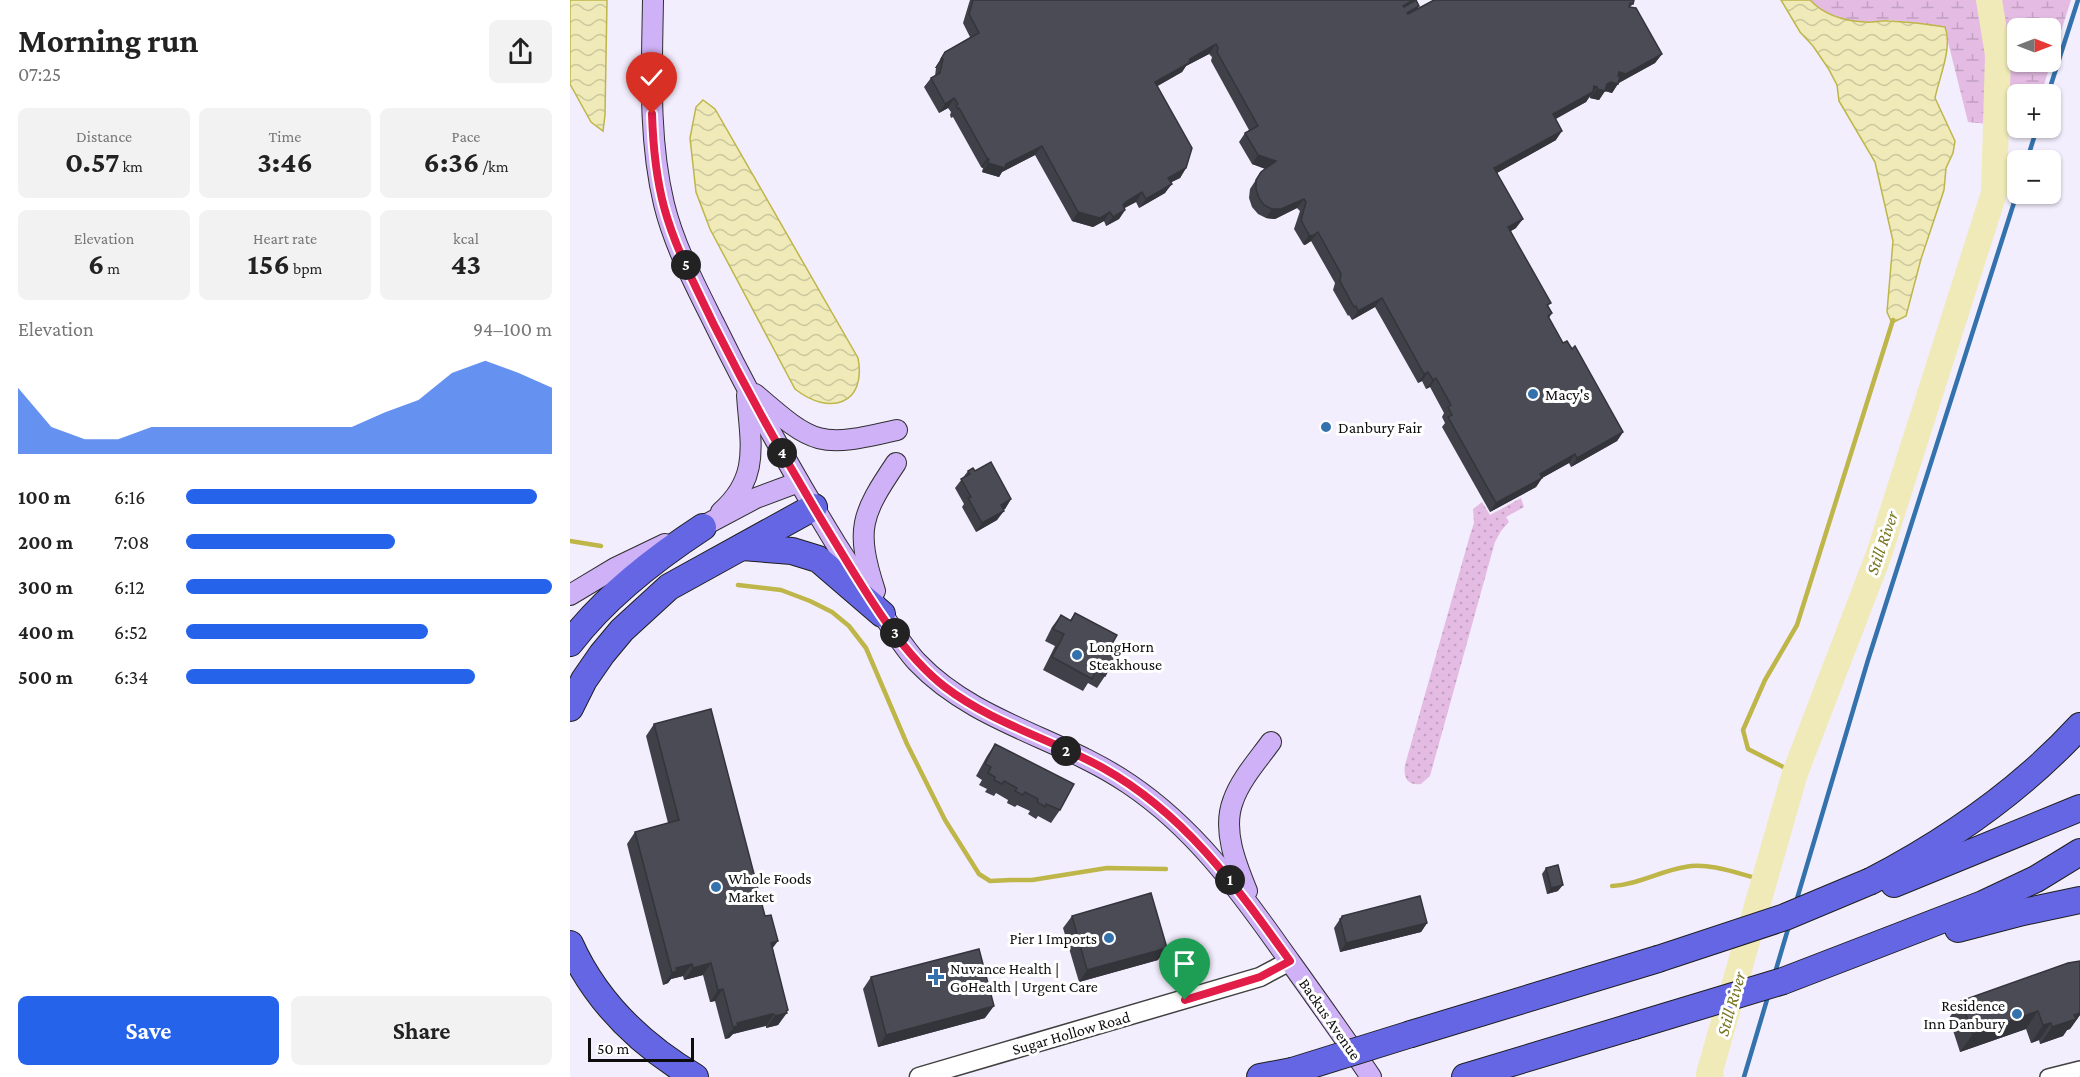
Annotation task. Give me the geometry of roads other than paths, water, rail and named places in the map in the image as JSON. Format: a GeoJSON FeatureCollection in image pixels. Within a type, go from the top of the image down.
{"type":"FeatureCollection","features":[{"type":"Feature","properties":{"kind":"highway"},"geometry":{"type":"LineString","coordinates":[[570,708],[584,680],[622,630],[669,587],[814,507]]}},
{"type":"Feature","properties":{"kind":"highway"},"geometry":{"type":"LineString","coordinates":[[570,643],[599,610],[650,564],[703,527]]}},
{"type":"Feature","properties":{"kind":"highway"},"geometry":{"type":"LineString","coordinates":[[742,547],[792,550],[818,559],[882,614]]}},
{"type":"Feature","properties":{"kind":"highway"},"geometry":{"type":"LineString","coordinates":[[1870,888],[1975,817],[2038,768],[2080,726]]}},
{"type":"Feature","properties":{"kind":"highway"},"geometry":{"type":"LineString","coordinates":[[1260,1077],[1281,1074],[1658,959],[1870,888],[2080,808]]}},
{"type":"Feature","properties":{"kind":"highway"},"geometry":{"type":"LineString","coordinates":[[1465,1077],[1783,981],[1861,954],[2000,897],[2036,879],[2080,852]]}},
{"type":"Feature","properties":{"kind":"highway"},"geometry":{"type":"LineString","coordinates":[[1861,954],[1973,924],[2080,900]]}},
{"type":"Feature","properties":{"kind":"highway"},"geometry":{"type":"LineString","coordinates":[[570,944],[592,984],[611,1009],[648,1046],[695,1077]]}},
{"type":"Feature","properties":{"kind":"main road","name":"Backus Avenue"},"geometry":{"type":"LineString","coordinates":[[653,0],[653,146],[665,209],[676,241],[703,302],[799,482],[882,614],[917,662],[945,687],[996,718],[1100,766],[1142,793],[1176,820],[1209,853],[1255,913],[1369,1074]]}},
{"type":"Feature","properties":{"kind":"main road"},"geometry":{"type":"LineString","coordinates":[[746,386],[791,425],[816,439],[830,442],[846,441],[897,430]]}},
{"type":"Feature","properties":{"kind":"main road"},"geometry":{"type":"LineString","coordinates":[[703,527],[731,503],[746,480],[751,455],[746,386]]}},
{"type":"Feature","properties":{"kind":"main road"},"geometry":{"type":"LineString","coordinates":[[882,614],[867,568],[863,533],[870,504],[896,463]]}},
{"type":"Feature","properties":{"kind":"main road"},"geometry":{"type":"LineString","coordinates":[[570,595],[645,553],[703,527],[756,498],[799,482]]}},
{"type":"Feature","properties":{"kind":"main road"},"geometry":{"type":"LineString","coordinates":[[1255,913],[1236,863],[1229,829],[1230,815],[1237,791],[1271,742]]}},
{"type":"Feature","properties":{"kind":"street","name":"Sugar Hollow Road"},"geometry":{"type":"LineString","coordinates":[[918,1077],[1260,977],[1290,961]]}},
{"type":"Feature","properties":{"kind":"street"},"geometry":{"type":"LineString","coordinates":[[2048,1077],[2080,1069]]}},
{"type":"Feature","properties":{"kind":"water"},"geometry":{"type":"Polygon","coordinates":[[[570,0],[607,0],[603,131],[591,122],[570,84],[570,0]]]}},
{"type":"Feature","properties":{"kind":"water"},"geometry":{"type":"Polygon","coordinates":[[[1781,0],[1810,0],[1828,13],[1850,20],[1896,21],[1945,27],[1946,53],[1935,98],[1955,141],[1953,153],[1946,168],[1944,190],[1921,259],[1906,316],[1892,323],[1887,312],[1893,241],[1875,162],[1839,101],[1837,85],[1828,68],[1800,32],[1781,0]]]}},
{"type":"Feature","properties":{"kind":"water"},"geometry":{"type":"Polygon","coordinates":[[[703,100],[715,109],[858,358],[857,386],[851,396],[843,401],[820,402],[795,389],[710,229],[696,192],[690,138],[696,107],[703,100]]]}},
{"type":"Feature","properties":{"kind":"waterway","name":"Still River"},"geometry":{"type":"LineString","coordinates":[[1711,1077],[1709,1074],[1795,773],[1878,557],[1994,193],[1998,55],[1989,0]]}},
{"type":"Feature","properties":{"kind":"waterway"},"geometry":{"type":"LineString","coordinates":[[1795,773],[1748,749],[1743,730],[1765,680],[1797,625],[1893,320]]}},
{"type":"Feature","properties":{"kind":"waterway"},"geometry":{"type":"LineString","coordinates":[[570,541],[601,546]]}},
{"type":"Feature","properties":{"kind":"waterway"},"geometry":{"type":"LineString","coordinates":[[738,585],[781,590],[832,612],[849,626],[866,648],[907,744],[945,820],[979,874],[990,881],[1032,880],[1107,868],[1166,869]]}},
{"type":"Feature","properties":{"kind":"waterway"},"geometry":{"type":"LineString","coordinates":[[1612,886],[1695,866],[1724,869],[1763,880]]}},
{"type":"Feature","properties":{"kind":"railway"},"geometry":{"type":"LineString","coordinates":[[2051,84],[2078,0]]}},
{"type":"Feature","properties":{"kind":"railway"},"geometry":{"type":"LineString","coordinates":[[2030,150],[2034,138]]}},
{"type":"Feature","properties":{"kind":"railway"},"geometry":{"type":"LineString","coordinates":[[1744,1077],[1868,660],[2014,204]]}},
{"type":"Feature","properties":{"kind":"place","name":"Macy's"},"geometry":{"type":"Point","coordinates":[1533,394]}},
{"type":"Feature","properties":{"kind":"place","name":"Danbury Fair"},"geometry":{"type":"Point","coordinates":[1326,427]}},
{"type":"Feature","properties":{"kind":"place","name":"LongHorn Steakhouse"},"geometry":{"type":"Point","coordinates":[1077,655]}},
{"type":"Feature","properties":{"kind":"place","name":"Whole Foods Market"},"geometry":{"type":"Point","coordinates":[716,887]}},
{"type":"Feature","properties":{"kind":"place","name":"Pier 1 Imports"},"geometry":{"type":"Point","coordinates":[1109,938]}},
{"type":"Feature","properties":{"kind":"place","name":"Nuvance Health | GoHealth | Urgent Care"},"geometry":{"type":"Point","coordinates":[936,977]}},
{"type":"Feature","properties":{"kind":"place","name":"Residence Inn Danbury"},"geometry":{"type":"Point","coordinates":[2017,1014]}}]}
